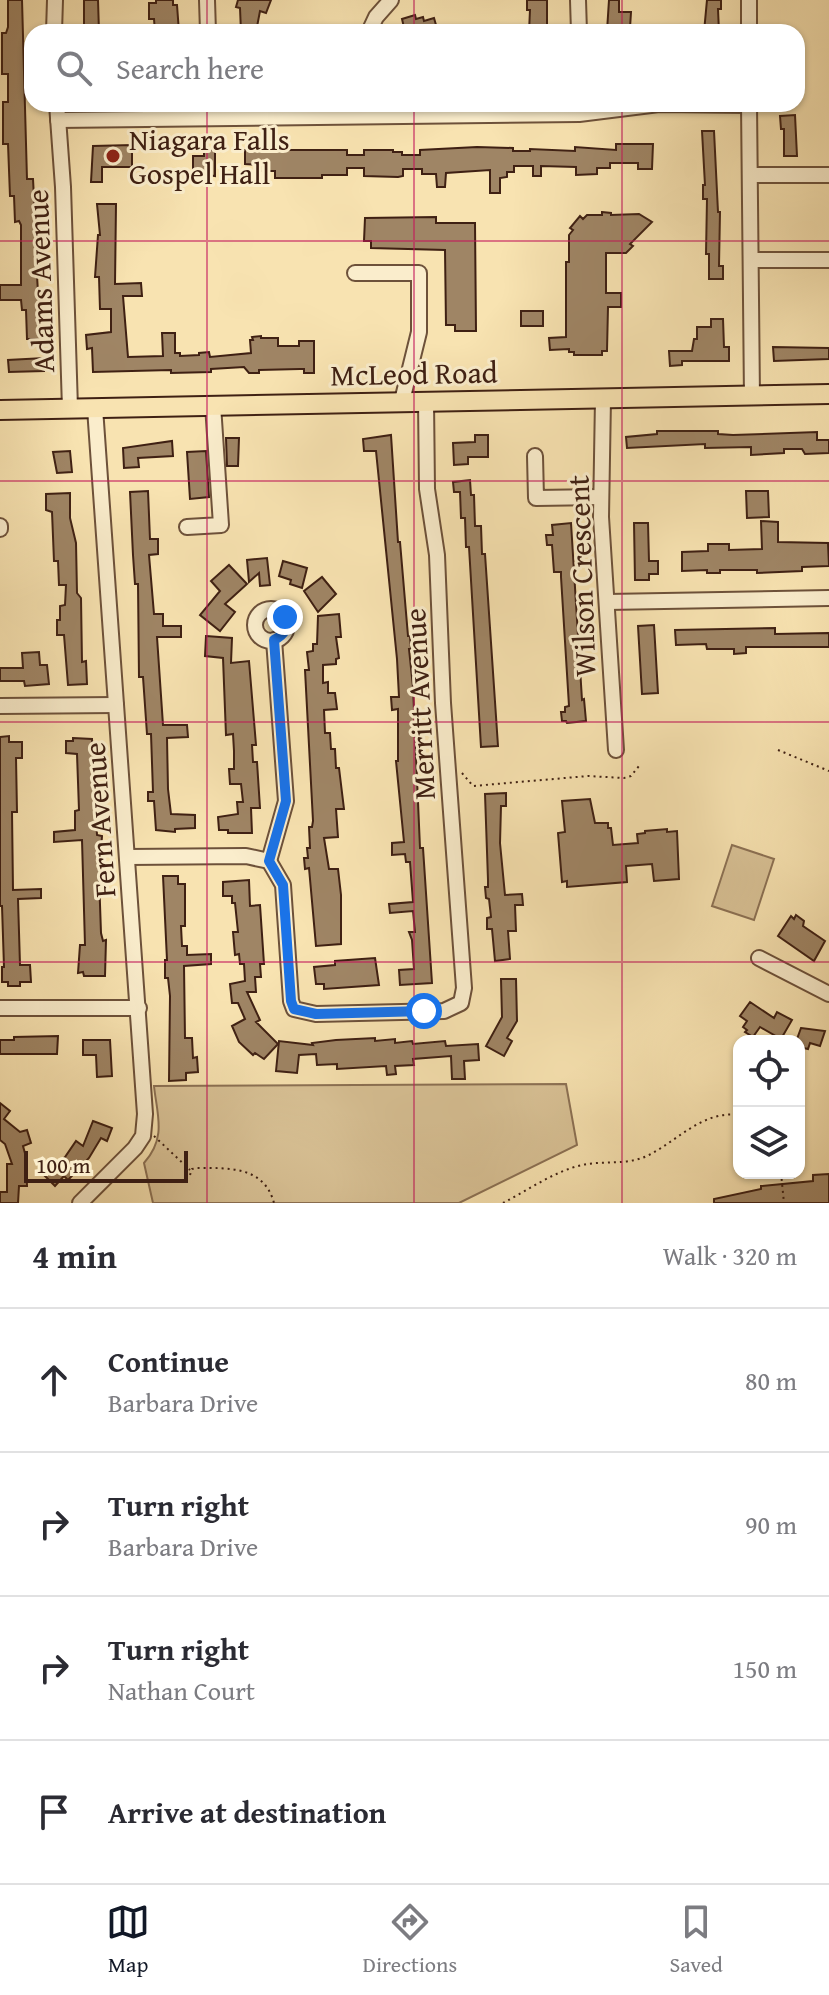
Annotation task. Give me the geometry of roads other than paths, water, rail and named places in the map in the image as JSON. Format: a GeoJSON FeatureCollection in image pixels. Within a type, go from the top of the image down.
{"type":"FeatureCollection","features":[{"type":"Feature","properties":{"kind":"main road","name":"McLeod Road"},"geometry":{"type":"LineString","coordinates":[[0,410],[829,394]]}},
{"type":"Feature","properties":{"kind":"street"},"geometry":{"type":"LineString","coordinates":[[54,24],[55,0]]}},
{"type":"Feature","properties":{"kind":"street"},"geometry":{"type":"LineString","coordinates":[[207,0],[208,24]]}},
{"type":"Feature","properties":{"kind":"street"},"geometry":{"type":"LineString","coordinates":[[373,24],[391,0]]}},
{"type":"Feature","properties":{"kind":"street"},"geometry":{"type":"LineString","coordinates":[[578,0],[579,24]]}},
{"type":"Feature","properties":{"kind":"street"},"geometry":{"type":"LineString","coordinates":[[749,0],[749,24]]}},
{"type":"Feature","properties":{"kind":"street","name":"Adams Avenue"},"geometry":{"type":"LineString","coordinates":[[58,112],[70,408]]}},
{"type":"Feature","properties":{"kind":"street"},"geometry":{"type":"LineString","coordinates":[[58,120],[211,112]]}},
{"type":"Feature","properties":{"kind":"street"},"geometry":{"type":"LineString","coordinates":[[749,112],[752,397]]}},
{"type":"Feature","properties":{"kind":"street"},"geometry":{"type":"LineString","coordinates":[[752,175],[829,175]]}},
{"type":"Feature","properties":{"kind":"street"},"geometry":{"type":"LineString","coordinates":[[752,260],[829,260]]}},
{"type":"Feature","properties":{"kind":"street"},"geometry":{"type":"LineString","coordinates":[[355,273],[419,273],[419,332],[402,401]]}},
{"type":"Feature","properties":{"kind":"street","name":"Wilson Crescent"},"geometry":{"type":"LineString","coordinates":[[603,399],[601,497],[616,750]]}},
{"type":"Feature","properties":{"kind":"street","name":"Merritt Avenue"},"geometry":{"type":"LineString","coordinates":[[269,861],[283,885],[294,1009],[316,1014],[444,1011],[461,1003],[464,988],[455,773],[437,555],[427,489],[426,401]]}},
{"type":"Feature","properties":{"kind":"street"},"geometry":{"type":"LineString","coordinates":[[187,527],[221,525],[213,405]]}},
{"type":"Feature","properties":{"kind":"street","name":"Fern Avenue"},"geometry":{"type":"LineString","coordinates":[[80,1203],[135,1148],[143,1131],[145,1114],[95,408]]}},
{"type":"Feature","properties":{"kind":"street"},"geometry":{"type":"LineString","coordinates":[[535,456],[536,498],[601,497]]}},
{"type":"Feature","properties":{"kind":"street"},"geometry":{"type":"LineString","coordinates":[[607,602],[829,598]]}},
{"type":"Feature","properties":{"kind":"street"},"geometry":{"type":"LineString","coordinates":[[128,857],[246,856],[269,861],[286,801],[274,640]]}},
{"type":"Feature","properties":{"kind":"street"},"geometry":{"type":"LineString","coordinates":[[0,706],[116,705]]}},
{"type":"Feature","properties":{"kind":"street"},"geometry":{"type":"LineString","coordinates":[[759,958],[829,994]]}},
{"type":"Feature","properties":{"kind":"street"},"geometry":{"type":"LineString","coordinates":[[0,1008],[139,1008]]}},
{"type":"Feature","properties":{"kind":"place","name":"Niagara Falls Gospel Hall"},"geometry":{"type":"Point","coordinates":[113,156]}}]}
